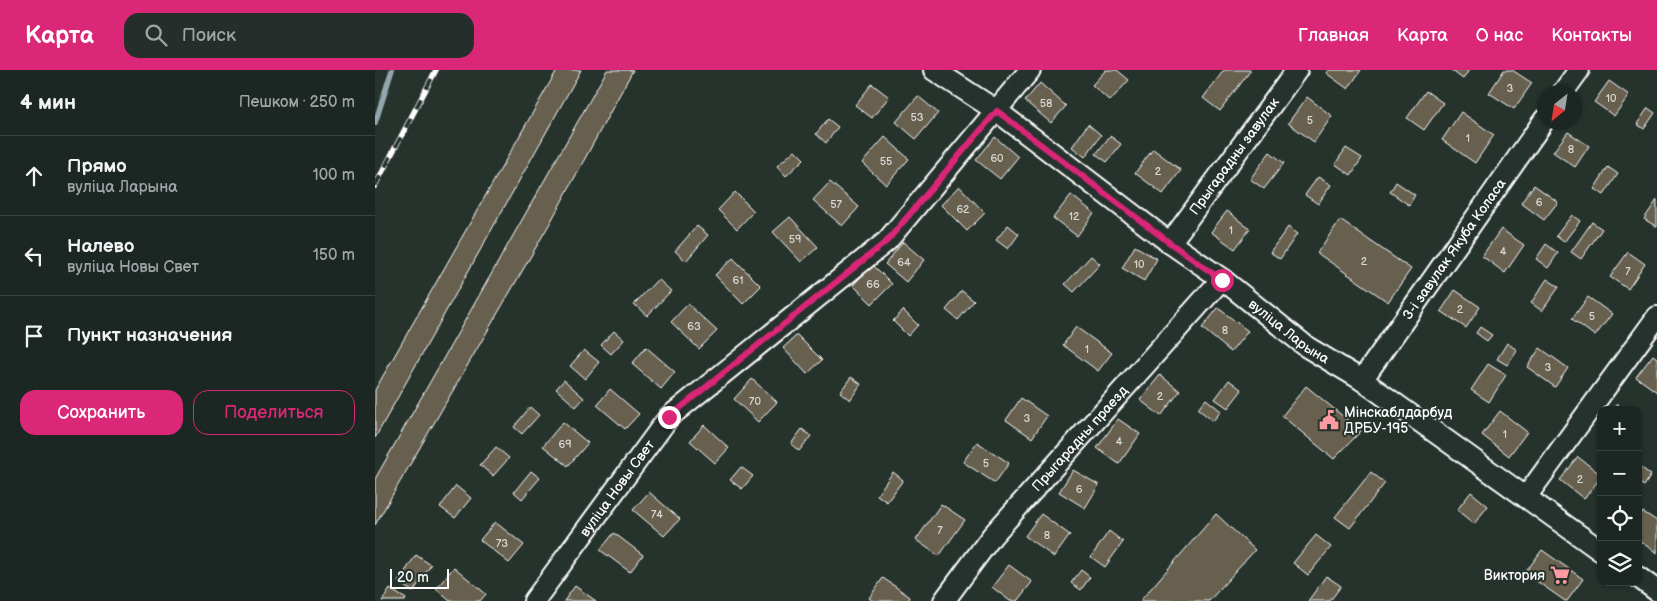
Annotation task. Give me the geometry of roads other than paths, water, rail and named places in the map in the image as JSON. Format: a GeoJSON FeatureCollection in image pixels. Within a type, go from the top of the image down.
{"type":"FeatureCollection","features":[{"type":"Feature","properties":{"kind":"street","name":"вуліца Ларына"},"geometry":{"type":"LineString","coordinates":[[935,70],[997,111],[1170,243],[1222,280],[1307,347],[1362,380],[1597,548]]}},
{"type":"Feature","properties":{"kind":"street","name":"вуліца Новы Свет"},"geometry":{"type":"LineString","coordinates":[[534,601],[669,417],[887,241],[1030,70]]}},
{"type":"Feature","properties":{"kind":"street","name":"Прыгарадны завулак"},"geometry":{"type":"LineString","coordinates":[[1170,243],[1297,70]]}},
{"type":"Feature","properties":{"kind":"street"},"geometry":{"type":"LineString","coordinates":[[1568,85],[1579,70]]}},
{"type":"Feature","properties":{"kind":"street","name":"3-і завулак Якуба Коласа"},"geometry":{"type":"LineString","coordinates":[[1362,380],[1537,130]]}},
{"type":"Feature","properties":{"kind":"street","name":"Прыгарадны праезд"},"geometry":{"type":"LineString","coordinates":[[943,601],[992,536],[1222,280]]}},
{"type":"Feature","properties":{"kind":"street"},"geometry":{"type":"LineString","coordinates":[[1526,497],[1657,317]]}},
{"type":"Feature","properties":{"kind":"street"},"geometry":{"type":"LineString","coordinates":[[1642,580],[1657,591]]}},
{"type":"Feature","properties":{"kind":"waterway"},"geometry":{"type":"LineString","coordinates":[[375,123],[392,70]]}},
{"type":"Feature","properties":{"kind":"railway"},"geometry":{"type":"LineString","coordinates":[[375,186],[436,70]]}},
{"type":"Feature","properties":{"kind":"place","name":"Мінскаблдарбуд ДРБУ-195"},"geometry":{"type":"Point","coordinates":[1329,420]}},
{"type":"Feature","properties":{"kind":"place","name":"Виктория"},"geometry":{"type":"Point","coordinates":[1560,575]}}]}
